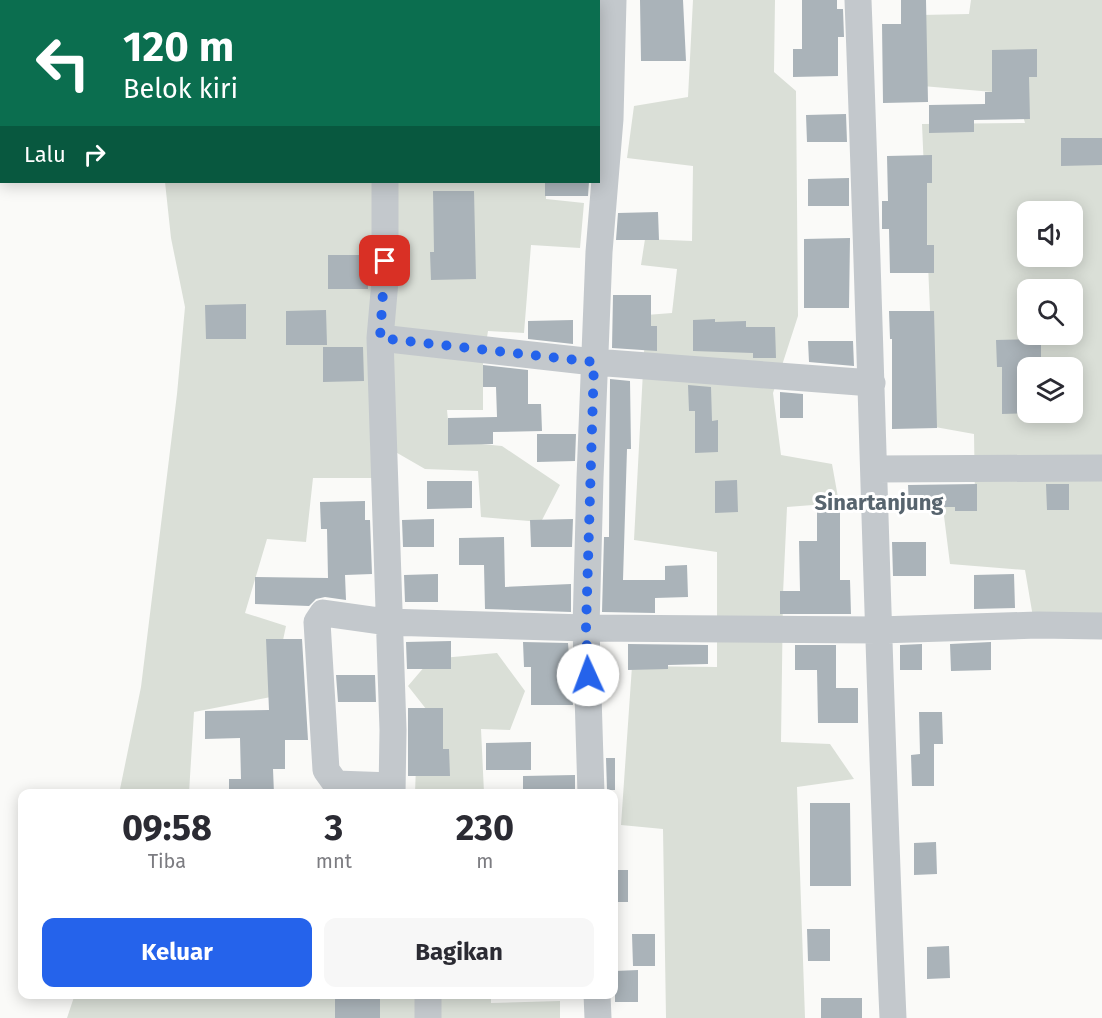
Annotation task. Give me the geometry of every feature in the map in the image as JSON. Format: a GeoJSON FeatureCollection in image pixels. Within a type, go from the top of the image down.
{"type":"FeatureCollection","features":[{"type":"Feature","properties":{"kind":"street"},"geometry":{"type":"LineString","coordinates":[[591,789],[586,628],[599,252],[610,119],[604,37],[613,0]]}},
{"type":"Feature","properties":{"kind":"street"},"geometry":{"type":"LineString","coordinates":[[858,0],[892,1018]]}},
{"type":"Feature","properties":{"kind":"street"},"geometry":{"type":"LineString","coordinates":[[385,183],[385,281],[380,338],[387,622],[393,730],[392,789]]}},
{"type":"Feature","properties":{"kind":"street"},"geometry":{"type":"LineString","coordinates":[[380,338],[594,362],[872,383]]}},
{"type":"Feature","properties":{"kind":"street"},"geometry":{"type":"LineString","coordinates":[[875,469],[1102,468]]}},
{"type":"Feature","properties":{"kind":"street"},"geometry":{"type":"LineString","coordinates":[[383,789],[336,784],[326,770],[317,622],[323,613],[387,622],[586,628],[879,630],[1038,625],[1102,626]]}},
{"type":"Feature","properties":{"kind":"street"},"geometry":{"type":"LineString","coordinates":[[428,999],[428,1018]]}},
{"type":"Feature","properties":{"kind":"street"},"geometry":{"type":"LineString","coordinates":[[597,999],[598,1018]]}},
{"type":"Feature","properties":{"kind":"shaded area"},"geometry":{"type":"Polygon","coordinates":[[[693,0],[775,0],[774,72],[796,91],[798,316],[773,393],[781,455],[832,464],[839,503],[787,507],[781,742],[830,744],[854,779],[797,787],[805,1018],[666,1018],[663,829],[621,825],[632,666],[717,667],[717,552],[634,540],[646,315],[672,313],[677,269],[641,265],[645,239],[692,241],[693,166],[627,158],[634,106],[688,97],[693,0]]]}},
{"type":"Feature","properties":{"kind":"shaded area"},"geometry":{"type":"Polygon","coordinates":[[[971,0],[1102,0],[1102,613],[1033,617],[1025,570],[950,564],[942,500],[975,499],[974,434],[935,427],[922,124],[1025,123],[1017,94],[922,86],[921,15],[969,14],[971,0]]]}},
{"type":"Feature","properties":{"kind":"shaded area"},"geometry":{"type":"Polygon","coordinates":[[[165,183],[546,183],[546,199],[584,203],[580,248],[531,245],[524,333],[488,331],[483,362],[483,410],[447,410],[450,441],[502,446],[560,485],[541,522],[481,517],[478,471],[425,469],[373,439],[373,478],[313,478],[306,542],[267,539],[245,613],[286,626],[271,697],[194,712],[189,789],[120,789],[141,687],[177,394],[185,307],[171,238],[165,183]]]}},
{"type":"Feature","properties":{"kind":"shaded area"},"geometry":{"type":"Polygon","coordinates":[[[497,653],[525,691],[510,730],[481,729],[484,789],[415,789],[416,766],[430,714],[408,686],[431,659],[497,653]]]}},
{"type":"Feature","properties":{"kind":"shaded area"},"geometry":{"type":"Polygon","coordinates":[[[73,999],[491,999],[491,1003],[560,1001],[560,1018],[67,1018],[73,999]]]}},
{"type":"Feature","properties":{"kind":"building"},"geometry":{"type":"Polygon","coordinates":[[[640,0],[683,0],[686,61],[641,61],[640,0]]]}},
{"type":"Feature","properties":{"kind":"building"},"geometry":{"type":"Polygon","coordinates":[[[802,0],[837,0],[837,9],[843,9],[844,37],[838,37],[838,76],[793,77],[793,49],[802,49],[802,0]]]}},
{"type":"Feature","properties":{"kind":"building"},"geometry":{"type":"Polygon","coordinates":[[[901,0],[926,0],[928,102],[883,103],[882,24],[901,24],[901,0]]]}},
{"type":"Feature","properties":{"kind":"building"},"geometry":{"type":"Polygon","coordinates":[[[1037,49],[1037,77],[1029,77],[1030,119],[974,120],[974,132],[929,133],[929,105],[985,104],[985,92],[992,92],[992,50],[1037,49]]]}},
{"type":"Feature","properties":{"kind":"building"},"geometry":{"type":"Polygon","coordinates":[[[846,114],[847,142],[807,142],[806,115],[846,114]]]}},
{"type":"Feature","properties":{"kind":"building"},"geometry":{"type":"Polygon","coordinates":[[[1061,138],[1102,138],[1102,165],[1061,166],[1061,138]]]}},
{"type":"Feature","properties":{"kind":"building"},"geometry":{"type":"Polygon","coordinates":[[[932,155],[932,183],[927,183],[927,245],[934,245],[934,273],[890,273],[889,229],[882,229],[882,201],[888,201],[887,156],[932,155]]]}},
{"type":"Feature","properties":{"kind":"building"},"geometry":{"type":"Polygon","coordinates":[[[849,178],[849,206],[808,206],[808,179],[849,178]]]}},
{"type":"Feature","properties":{"kind":"building"},"geometry":{"type":"Polygon","coordinates":[[[545,183],[589,183],[588,196],[545,196],[545,183]]]}},
{"type":"Feature","properties":{"kind":"building"},"geometry":{"type":"Polygon","coordinates":[[[433,191],[474,191],[476,279],[431,280],[430,252],[434,252],[433,191]]]}},
{"type":"Feature","properties":{"kind":"building"},"geometry":{"type":"Polygon","coordinates":[[[658,212],[659,240],[616,240],[618,213],[658,212]]]}},
{"type":"Feature","properties":{"kind":"building"},"geometry":{"type":"Polygon","coordinates":[[[850,238],[849,308],[804,308],[804,239],[850,238]]]}},
{"type":"Feature","properties":{"kind":"building"},"geometry":{"type":"Polygon","coordinates":[[[328,255],[368,255],[368,289],[328,289],[328,255]]]}},
{"type":"Feature","properties":{"kind":"building"},"geometry":{"type":"Polygon","coordinates":[[[613,295],[651,295],[651,326],[657,326],[657,351],[612,348],[613,295]]]}},
{"type":"Feature","properties":{"kind":"building"},"geometry":{"type":"Polygon","coordinates":[[[246,304],[246,339],[206,339],[205,305],[246,304]]]}},
{"type":"Feature","properties":{"kind":"building"},"geometry":{"type":"Polygon","coordinates":[[[326,310],[327,345],[286,345],[286,311],[326,310]]]}},
{"type":"Feature","properties":{"kind":"building"},"geometry":{"type":"Polygon","coordinates":[[[889,311],[934,311],[937,428],[892,429],[892,339],[890,339],[889,311]]]}},
{"type":"Feature","properties":{"kind":"building"},"geometry":{"type":"Polygon","coordinates":[[[715,319],[715,322],[746,321],[746,327],[775,327],[776,358],[753,358],[753,353],[693,351],[693,320],[715,319]]]}},
{"type":"Feature","properties":{"kind":"building"},"geometry":{"type":"Polygon","coordinates":[[[573,320],[573,344],[528,339],[528,321],[573,320]]]}},
{"type":"Feature","properties":{"kind":"building"},"geometry":{"type":"Polygon","coordinates":[[[996,340],[1017,340],[1017,345],[1041,345],[1041,357],[1017,357],[1017,413],[1002,414],[1002,367],[997,367],[996,340]]]}},
{"type":"Feature","properties":{"kind":"building"},"geometry":{"type":"Polygon","coordinates":[[[808,341],[853,341],[854,366],[809,362],[808,341]]]}},
{"type":"Feature","properties":{"kind":"building"},"geometry":{"type":"Polygon","coordinates":[[[323,347],[363,347],[364,381],[323,382],[323,347]]]}},
{"type":"Feature","properties":{"kind":"building"},"geometry":{"type":"Polygon","coordinates":[[[483,365],[528,370],[528,404],[541,404],[542,431],[493,432],[493,444],[448,445],[448,418],[497,417],[496,387],[483,387],[483,365]]]}},
{"type":"Feature","properties":{"kind":"building"},"geometry":{"type":"Polygon","coordinates":[[[610,379],[630,381],[631,449],[627,449],[623,580],[665,580],[665,566],[687,565],[688,597],[655,598],[655,613],[602,612],[604,537],[609,537],[610,379]]]}},
{"type":"Feature","properties":{"kind":"building"},"geometry":{"type":"Polygon","coordinates":[[[688,385],[711,387],[712,421],[718,420],[718,452],[695,453],[695,411],[689,411],[688,385]]]}},
{"type":"Feature","properties":{"kind":"building"},"geometry":{"type":"Polygon","coordinates":[[[780,392],[803,394],[803,418],[780,418],[780,392]]]}},
{"type":"Feature","properties":{"kind":"building"},"geometry":{"type":"Polygon","coordinates":[[[537,434],[576,434],[575,461],[537,462],[537,434]]]}},
{"type":"Feature","properties":{"kind":"building"},"geometry":{"type":"Polygon","coordinates":[[[737,480],[738,512],[715,513],[715,481],[737,480]]]}},
{"type":"Feature","properties":{"kind":"building"},"geometry":{"type":"Polygon","coordinates":[[[427,481],[472,481],[472,508],[427,509],[427,481]]]}},
{"type":"Feature","properties":{"kind":"building"},"geometry":{"type":"Polygon","coordinates":[[[977,484],[977,511],[955,511],[955,507],[909,507],[908,485],[977,484]]]}},
{"type":"Feature","properties":{"kind":"building"},"geometry":{"type":"Polygon","coordinates":[[[1046,484],[1069,484],[1069,510],[1047,510],[1046,484]]]}},
{"type":"Feature","properties":{"kind":"building"},"geometry":{"type":"Polygon","coordinates":[[[365,501],[365,520],[370,520],[372,574],[345,575],[346,600],[325,597],[316,599],[309,606],[255,604],[255,577],[328,578],[327,529],[321,529],[320,502],[365,501]]]}},
{"type":"Feature","properties":{"kind":"building"},"geometry":{"type":"Polygon","coordinates":[[[817,504],[840,504],[840,580],[850,580],[851,614],[780,614],[780,591],[800,591],[799,541],[817,541],[817,504]]]}},
{"type":"Feature","properties":{"kind":"building"},"geometry":{"type":"Polygon","coordinates":[[[434,519],[434,547],[403,547],[402,520],[434,519]]]}},
{"type":"Feature","properties":{"kind":"building"},"geometry":{"type":"Polygon","coordinates":[[[573,519],[572,547],[531,547],[530,520],[573,519]]]}},
{"type":"Feature","properties":{"kind":"building"},"geometry":{"type":"Polygon","coordinates":[[[504,537],[505,587],[571,584],[571,612],[485,609],[484,565],[459,565],[459,538],[504,537]]]}},
{"type":"Feature","properties":{"kind":"building"},"geometry":{"type":"Polygon","coordinates":[[[892,542],[926,542],[926,576],[893,576],[892,542]]]}},
{"type":"Feature","properties":{"kind":"building"},"geometry":{"type":"Polygon","coordinates":[[[438,574],[438,602],[405,602],[404,575],[438,574]]]}},
{"type":"Feature","properties":{"kind":"building"},"geometry":{"type":"Polygon","coordinates":[[[1014,574],[1015,608],[974,609],[974,575],[1014,574]]]}},
{"type":"Feature","properties":{"kind":"building"},"geometry":{"type":"Polygon","coordinates":[[[266,639],[302,639],[308,740],[285,740],[285,769],[273,769],[274,789],[229,789],[229,779],[241,779],[240,738],[205,739],[205,711],[269,710],[266,639]]]}},
{"type":"Feature","properties":{"kind":"building"},"geometry":{"type":"Polygon","coordinates":[[[451,641],[451,669],[407,669],[406,642],[451,641]]]}},
{"type":"Feature","properties":{"kind":"building"},"geometry":{"type":"Polygon","coordinates":[[[523,642],[568,643],[573,705],[531,705],[531,667],[524,667],[523,642]]]}},
{"type":"Feature","properties":{"kind":"building"},"geometry":{"type":"Polygon","coordinates":[[[991,642],[991,670],[951,671],[950,644],[991,642]]]}},
{"type":"Feature","properties":{"kind":"building"},"geometry":{"type":"Polygon","coordinates":[[[628,644],[708,645],[708,664],[668,665],[668,669],[628,670],[628,644]]]}},
{"type":"Feature","properties":{"kind":"building"},"geometry":{"type":"Polygon","coordinates":[[[922,644],[922,670],[900,670],[900,645],[922,644]]]}},
{"type":"Feature","properties":{"kind":"building"},"geometry":{"type":"Polygon","coordinates":[[[795,645],[836,645],[836,688],[858,688],[858,723],[818,723],[817,670],[795,670],[795,645]]]}},
{"type":"Feature","properties":{"kind":"building"},"geometry":{"type":"Polygon","coordinates":[[[336,675],[375,675],[376,702],[338,702],[336,675]]]}},
{"type":"Feature","properties":{"kind":"building"},"geometry":{"type":"Polygon","coordinates":[[[408,708],[443,708],[443,749],[449,749],[450,776],[408,776],[408,708]]]}},
{"type":"Feature","properties":{"kind":"building"},"geometry":{"type":"Polygon","coordinates":[[[919,712],[942,712],[943,744],[934,744],[934,786],[912,786],[911,755],[920,754],[919,712]]]}},
{"type":"Feature","properties":{"kind":"building"},"geometry":{"type":"Polygon","coordinates":[[[531,742],[531,770],[486,770],[486,743],[531,742]]]}},
{"type":"Feature","properties":{"kind":"building"},"geometry":{"type":"Polygon","coordinates":[[[606,758],[615,758],[615,789],[607,789],[606,758]]]}},
{"type":"Feature","properties":{"kind":"building"},"geometry":{"type":"Polygon","coordinates":[[[575,775],[575,789],[523,789],[523,776],[575,775]]]}},
{"type":"Feature","properties":{"kind":"building"},"geometry":{"type":"Polygon","coordinates":[[[810,803],[850,803],[851,886],[810,886],[810,803]]]}},
{"type":"Feature","properties":{"kind":"building"},"geometry":{"type":"Polygon","coordinates":[[[936,842],[937,874],[914,875],[914,843],[936,842]]]}},
{"type":"Feature","properties":{"kind":"building"},"geometry":{"type":"Polygon","coordinates":[[[618,870],[628,870],[628,902],[618,902],[618,870]]]}},
{"type":"Feature","properties":{"kind":"building"},"geometry":{"type":"Polygon","coordinates":[[[807,929],[830,929],[830,961],[808,961],[807,929]]]}},
{"type":"Feature","properties":{"kind":"building"},"geometry":{"type":"Polygon","coordinates":[[[632,934],[655,934],[655,966],[633,966],[632,934]]]}},
{"type":"Feature","properties":{"kind":"building"},"geometry":{"type":"Polygon","coordinates":[[[949,946],[950,978],[927,979],[927,947],[949,946]]]}},
{"type":"Feature","properties":{"kind":"building"},"geometry":{"type":"Polygon","coordinates":[[[638,970],[638,1002],[615,1002],[615,999],[618,999],[618,971],[638,970]]]}},
{"type":"Feature","properties":{"kind":"building"},"geometry":{"type":"Polygon","coordinates":[[[821,998],[862,998],[862,1018],[821,1018],[821,998]]]}},
{"type":"Feature","properties":{"kind":"building"},"geometry":{"type":"Polygon","coordinates":[[[335,999],[380,999],[380,1018],[335,1018],[335,999]]]}},
{"type":"Feature","properties":{"kind":"district","name":"Sinartanjung"},"geometry":{"type":"Point","coordinates":[879,502]}},
{"type":"Feature","properties":{"kind":"route"},"geometry":{"type":"LineString","coordinates":[[385,261],[380,338],[594,362],[586,628],[588,675]]}}]}
